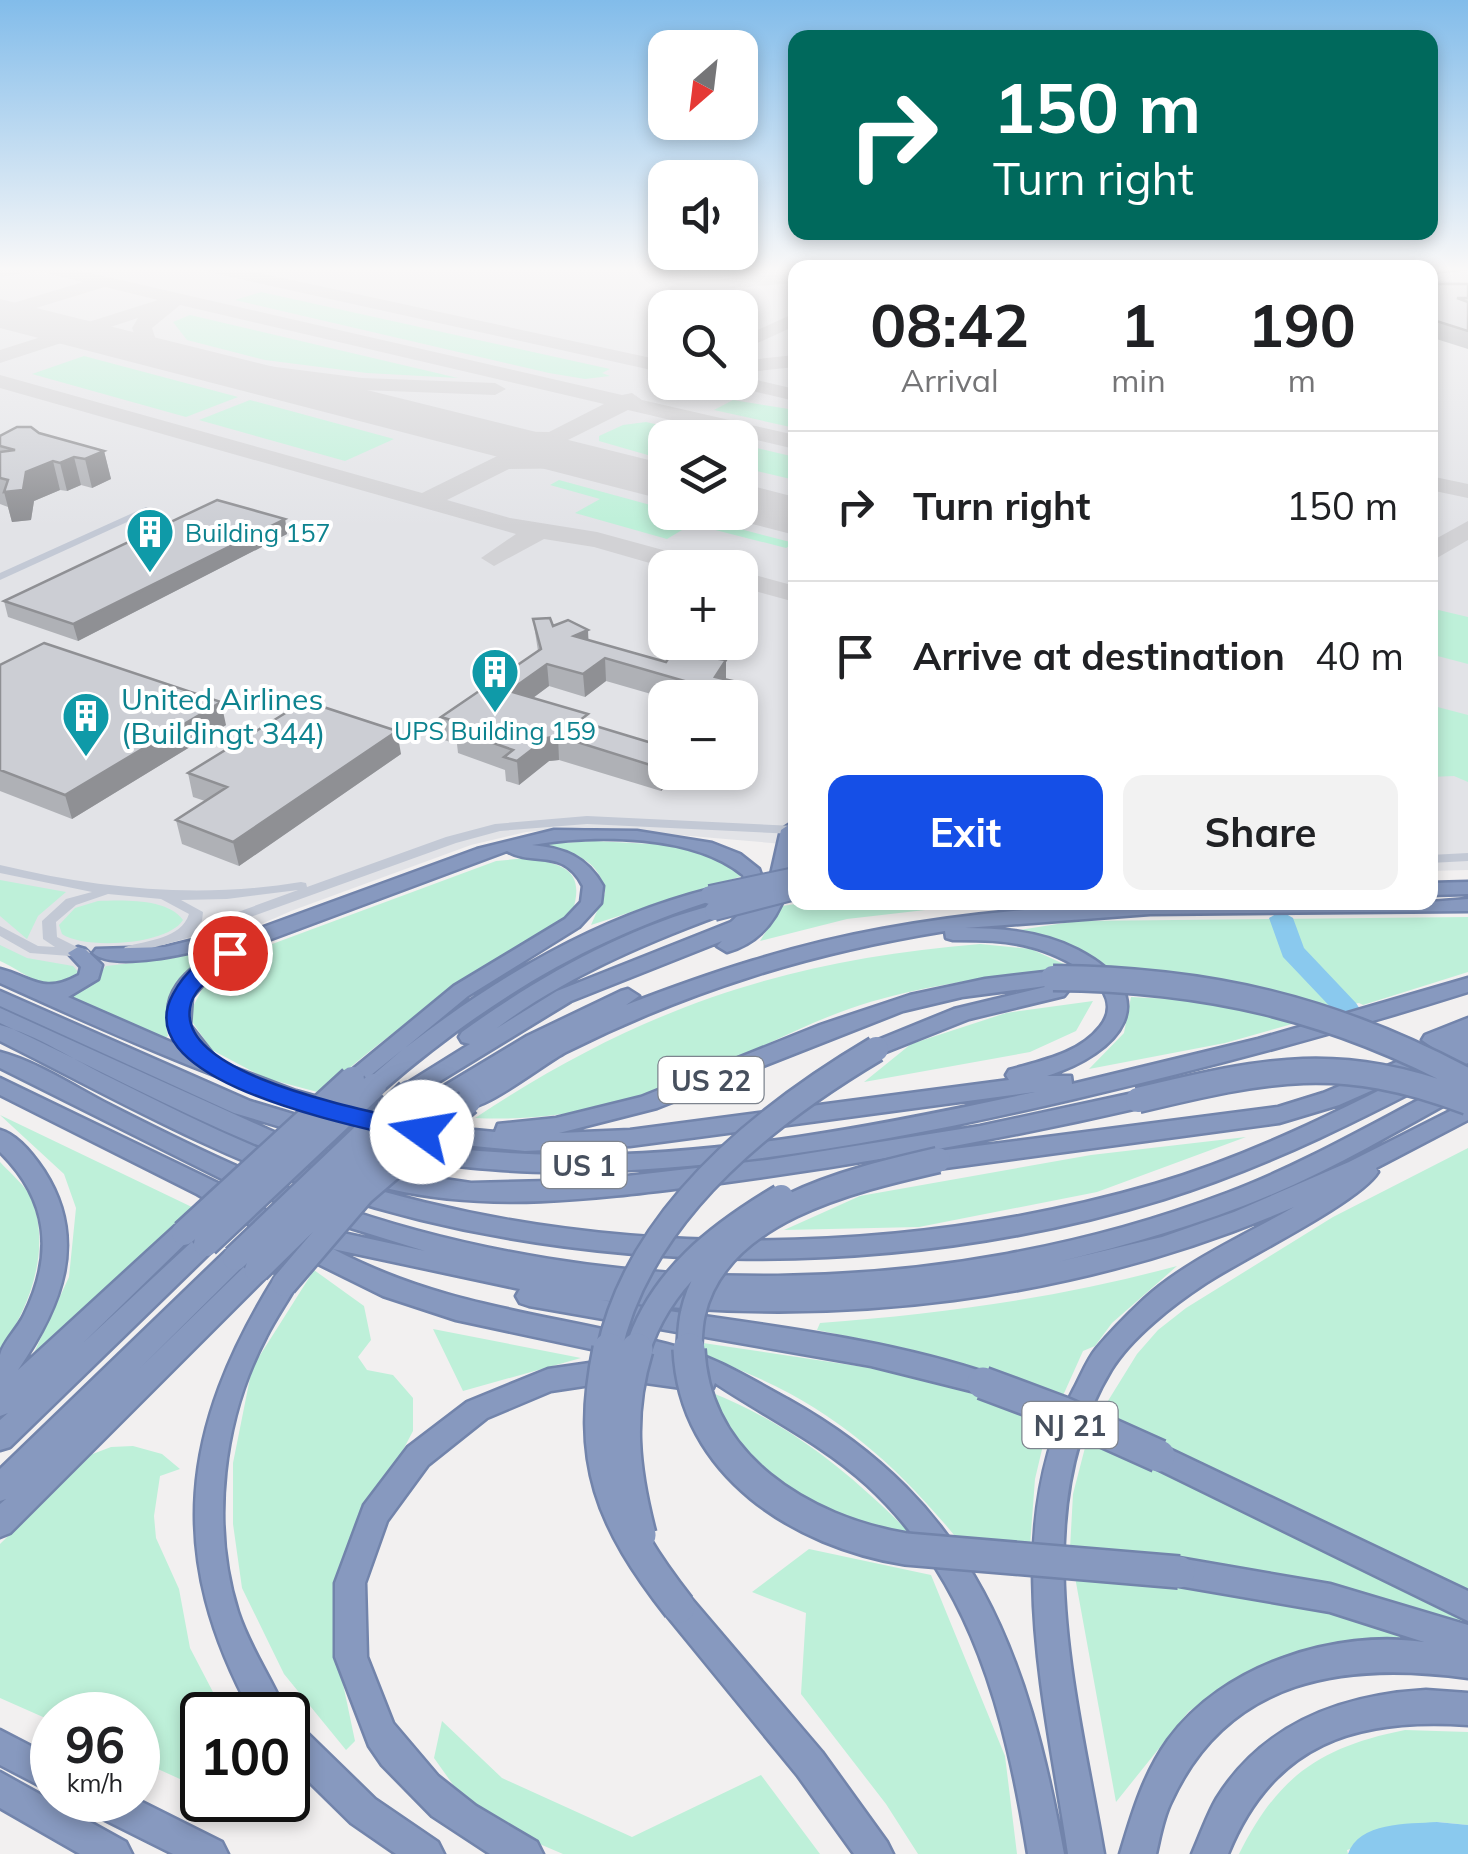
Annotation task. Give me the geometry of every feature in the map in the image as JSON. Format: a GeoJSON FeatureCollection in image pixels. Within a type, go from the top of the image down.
{"type":"FeatureCollection","features":[{"type":"Feature","properties":{"kind":"highway"},"geometry":{"type":"LineString","coordinates":[[103,953],[144,956],[195,947],[343,904],[547,836],[669,840],[708,847],[734,857],[752,872],[758,883],[758,896],[750,914],[733,930],[564,996],[408,1092]]}},
{"type":"Feature","properties":{"kind":"highway"},"geometry":{"type":"LineString","coordinates":[[0,1404],[195,1238],[462,991],[572,923],[593,897],[594,886],[585,871],[555,854],[512,850],[461,862]]}},
{"type":"Feature","properties":{"kind":"highway"},"geometry":{"type":"LineString","coordinates":[[363,1083],[536,965],[633,920],[788,884]]}},
{"type":"Feature","properties":{"kind":"highway"},"geometry":{"type":"LineString","coordinates":[[0,1488],[246,1264],[531,1026],[567,1006],[754,932],[788,886]]}},
{"type":"Feature","properties":{"kind":"highway"},"geometry":{"type":"LineString","coordinates":[[1438,889],[1468,888]]}},
{"type":"Feature","properties":{"kind":"highway"},"geometry":{"type":"LineString","coordinates":[[0,1524],[408,1092],[471,1036],[540,990],[712,903]]}},
{"type":"Feature","properties":{"kind":"highway"},"geometry":{"type":"LineString","coordinates":[[249,1085],[212,1064],[188,1043],[177,1015],[183,994],[198,974],[230,953],[343,904]]}},
{"type":"Feature","properties":{"kind":"highway"},"geometry":{"type":"LineString","coordinates":[[1438,906],[1468,905]]}},
{"type":"Feature","properties":{"kind":"highway"},"geometry":{"type":"LineString","coordinates":[[442,1098],[564,1025],[717,963],[804,939],[896,920],[979,910]]}},
{"type":"Feature","properties":{"kind":"highway"},"geometry":{"type":"LineString","coordinates":[[258,1692],[223,1615],[210,1566],[207,1500],[214,1437],[232,1376],[260,1320],[284,1284],[362,1192],[404,1153],[468,1102],[553,1048],[635,1008],[742,968],[924,926],[1025,914],[1109,910]]}},
{"type":"Feature","properties":{"kind":"highway"},"geometry":{"type":"LineString","coordinates":[[582,1141],[1046,1069],[1094,1049],[1109,1034],[1115,1020],[1116,1000],[1103,977],[1075,956],[1025,938],[953,934],[826,946]]}},
{"type":"Feature","properties":{"kind":"highway"},"geometry":{"type":"LineString","coordinates":[[37,992],[66,991],[88,979],[92,965],[78,954]]}},
{"type":"Feature","properties":{"kind":"highway","name":"US 22"},"geometry":{"type":"LineString","coordinates":[[0,976],[249,1085],[360,1118],[484,1130],[587,1122],[654,1104],[886,1009],[976,987],[1055,984]]}},
{"type":"Feature","properties":{"kind":"highway"},"geometry":{"type":"LineString","coordinates":[[875,1854],[838,1800],[679,1607],[631,1539],[606,1477],[600,1445],[600,1402],[616,1330],[648,1260],[700,1186],[778,1114],[876,1049],[962,1014],[1055,984],[1220,988],[1284,1002],[1408,1047],[1468,1082]]}},
{"type":"Feature","properties":{"kind":"highway","name":"US 1"},"geometry":{"type":"LineString","coordinates":[[0,998],[219,1098],[291,1125],[390,1150],[504,1163],[613,1164],[800,1145],[974,1113],[1189,1064],[1468,985]]}},
{"type":"Feature","properties":{"kind":"highway"},"geometry":{"type":"LineString","coordinates":[[0,1014],[290,1148],[389,1180],[472,1192],[568,1191],[820,1161],[982,1134],[1258,1072],[1318,1067],[1385,1075],[1468,1102]]}},
{"type":"Feature","properties":{"kind":"highway"},"geometry":{"type":"LineString","coordinates":[[1118,1136],[1217,1119],[1299,1098],[1468,1025]]}},
{"type":"Feature","properties":{"kind":"highway"},"geometry":{"type":"LineString","coordinates":[[0,1032],[268,1161],[368,1196],[462,1219],[568,1235],[747,1248],[849,1246],[935,1238],[1028,1223],[1130,1200],[1272,1150],[1468,1054]]}},
{"type":"Feature","properties":{"kind":"highway"},"geometry":{"type":"LineString","coordinates":[[679,1607],[643,1542],[628,1492],[623,1459],[626,1382],[651,1314],[674,1279],[704,1247],[764,1206],[834,1178],[1291,1112],[1468,1040]]}},
{"type":"Feature","properties":{"kind":"highway"},"geometry":{"type":"LineString","coordinates":[[0,1059],[243,1178],[372,1227],[543,1266],[642,1278],[741,1283],[907,1277],[1035,1258],[1125,1236],[1208,1210],[1280,1180],[1468,1082]]}},
{"type":"Feature","properties":{"kind":"highway"},"geometry":{"type":"LineString","coordinates":[[360,1118],[464,1139],[582,1141],[713,1130],[1189,1064]]}},
{"type":"Feature","properties":{"kind":"highway"},"geometry":{"type":"LineString","coordinates":[[0,1086],[206,1188],[343,1266],[402,1292],[464,1311],[683,1359],[731,1376],[741,1387]]}},
{"type":"Feature","properties":{"kind":"highway"},"geometry":{"type":"LineString","coordinates":[[0,1097],[37,1104]]}},
{"type":"Feature","properties":{"kind":"highway"},"geometry":{"type":"LineString","coordinates":[[334,1240],[479,1274],[615,1295],[777,1302],[912,1296],[1044,1276],[1166,1245],[1250,1216],[1395,1150],[1468,1110]]}},
{"type":"Feature","properties":{"kind":"highway"},"geometry":{"type":"LineString","coordinates":[[0,1138],[39,1176],[54,1210],[57,1234],[47,1295],[28,1335],[0,1375]]}},
{"type":"Feature","properties":{"kind":"highway","name":"NJ 21"},"geometry":{"type":"LineString","coordinates":[[1086,1854],[1048,1576],[1052,1488],[1072,1418],[1107,1356],[1154,1306],[1210,1268],[1337,1194],[1395,1150]]}},
{"type":"Feature","properties":{"kind":"highway"},"geometry":{"type":"LineString","coordinates":[[938,1160],[848,1184],[794,1206],[755,1228],[724,1256],[702,1294],[689,1351],[694,1394],[712,1437],[744,1476],[770,1498],[816,1525],[847,1537],[918,1551],[1180,1572],[1330,1598],[1468,1640]]}},
{"type":"Feature","properties":{"kind":"highway"},"geometry":{"type":"LineString","coordinates":[[206,1188],[409,1266],[576,1306],[880,1358],[984,1383],[1159,1456],[1468,1606]]}},
{"type":"Feature","properties":{"kind":"highway"},"geometry":{"type":"LineString","coordinates":[[0,1438],[195,1238]]}},
{"type":"Feature","properties":{"kind":"highway"},"geometry":{"type":"LineString","coordinates":[[524,1854],[471,1823],[420,1782],[394,1754],[372,1720],[357,1683],[349,1626],[355,1570],[368,1533],[395,1484],[430,1443],[476,1409],[525,1385],[575,1372],[626,1366],[659,1368],[741,1387],[802,1419],[855,1455],[903,1500],[954,1566],[982,1617],[1009,1681],[1029,1752],[1046,1854]]}},
{"type":"Feature","properties":{"kind":"highway"},"geometry":{"type":"LineString","coordinates":[[1138,1854],[1154,1798],[1176,1756],[1201,1726],[1248,1690],[1288,1670],[1357,1654],[1411,1654],[1468,1663]]}},
{"type":"Feature","properties":{"kind":"highway"},"geometry":{"type":"LineString","coordinates":[[1210,1854],[1227,1813],[1249,1781],[1277,1752],[1314,1728],[1381,1708],[1468,1710]]}},
{"type":"Feature","properties":{"kind":"highway"},"geometry":{"type":"LineString","coordinates":[[0,1747],[30,1763]]}},
{"type":"Feature","properties":{"kind":"highway"},"geometry":{"type":"LineString","coordinates":[[310,1760],[362,1811],[426,1854]]}},
{"type":"Feature","properties":{"kind":"highway"},"geometry":{"type":"LineString","coordinates":[[0,1789],[114,1854]]}},
{"type":"Feature","properties":{"kind":"highway"},"geometry":{"type":"LineString","coordinates":[[145,1822],[210,1854]]}},
{"type":"Feature","properties":{"kind":"street"},"geometry":{"type":"LineString","coordinates":[[0,577],[146,510]]}},
{"type":"Feature","properties":{"kind":"street"},"geometry":{"type":"LineString","coordinates":[[0,930],[35,950],[78,954],[170,940],[461,836],[526,823],[612,820],[788,830]]}},
{"type":"Feature","properties":{"kind":"street"},"geometry":{"type":"LineString","coordinates":[[1438,858],[1468,857]]}},
{"type":"Feature","properties":{"kind":"street"},"geometry":{"type":"LineString","coordinates":[[0,869],[139,891],[250,895],[352,874]]}},
{"type":"Feature","properties":{"kind":"street"},"geometry":{"type":"LineString","coordinates":[[78,954],[50,939],[46,926],[64,905],[86,896],[139,891],[179,902],[196,912],[192,926],[170,940]]}},
{"type":"Feature","properties":{"kind":"shaded area"},"geometry":{"type":"Polygon","coordinates":[[[0,354],[648,354],[648,400],[758,400],[758,354],[788,354],[788,844],[584,827],[526,832],[471,845],[291,911],[220,942],[190,960],[146,1026],[0,960],[0,354]]]}},
{"type":"Feature","properties":{"kind":"shaded area"},"geometry":{"type":"Polygon","coordinates":[[[1438,354],[1468,354],[1468,870],[1438,871],[1438,354]]]}},
{"type":"Feature","properties":{"kind":"green space"},"geometry":{"type":"Polygon","coordinates":[[[240,354],[354,354],[458,378],[367,373],[240,354]]]}},
{"type":"Feature","properties":{"kind":"green space"},"geometry":{"type":"Polygon","coordinates":[[[465,354],[540,354],[610,369],[602,373],[610,376],[585,379],[465,354]]]}},
{"type":"Feature","properties":{"kind":"green space"},"geometry":{"type":"Polygon","coordinates":[[[84,356],[238,397],[186,417],[32,374],[84,356]]]}},
{"type":"Feature","properties":{"kind":"green space"},"geometry":{"type":"Polygon","coordinates":[[[250,400],[394,439],[345,461],[199,420],[250,400]]]}},
{"type":"Feature","properties":{"kind":"green space"},"geometry":{"type":"Polygon","coordinates":[[[733,400],[788,409],[788,426],[714,410],[733,400]]]}},
{"type":"Feature","properties":{"kind":"green space"},"geometry":{"type":"Polygon","coordinates":[[[648,422],[648,455],[599,441],[599,436],[623,425],[648,422]]]}},
{"type":"Feature","properties":{"kind":"green space"},"geometry":{"type":"Polygon","coordinates":[[[758,448],[788,455],[788,478],[758,471],[758,448]]]}},
{"type":"Feature","properties":{"kind":"green space"},"geometry":{"type":"Polygon","coordinates":[[[559,480],[648,504],[648,530],[682,530],[667,539],[575,513],[600,499],[550,485],[559,480]]]}},
{"type":"Feature","properties":{"kind":"green space"},"geometry":{"type":"Polygon","coordinates":[[[716,530],[744,530],[788,541],[786,548],[716,530]]]}},
{"type":"Feature","properties":{"kind":"green space"},"geometry":{"type":"Polygon","coordinates":[[[1438,610],[1468,617],[1468,664],[1438,656],[1438,610]]]}},
{"type":"Feature","properties":{"kind":"green space"},"geometry":{"type":"Polygon","coordinates":[[[1438,707],[1468,715],[1468,782],[1454,776],[1438,777],[1438,707]]]}},
{"type":"Feature","properties":{"kind":"green space"},"geometry":{"type":"Polygon","coordinates":[[[594,841],[671,845],[714,854],[742,876],[591,925],[605,893],[598,873],[584,860],[546,844],[594,841]]]}},
{"type":"Feature","properties":{"kind":"green space"},"geometry":{"type":"Polygon","coordinates":[[[527,858],[552,863],[569,872],[576,888],[572,913],[411,1020],[321,1093],[265,1078],[212,1050],[188,1016],[207,980],[253,951],[496,861],[527,858]]]}},
{"type":"Feature","properties":{"kind":"green space"},"geometry":{"type":"Polygon","coordinates":[[[0,880],[66,892],[38,916],[27,939],[0,916],[0,880]]]}},
{"type":"Feature","properties":{"kind":"green space"},"geometry":{"type":"Polygon","coordinates":[[[98,901],[156,904],[183,920],[161,935],[144,940],[88,942],[62,934],[59,925],[75,908],[98,901]]]}},
{"type":"Feature","properties":{"kind":"green space"},"geometry":{"type":"Polygon","coordinates":[[[788,905],[788,910],[925,910],[847,919],[760,941],[782,906],[788,905]]]}},
{"type":"Feature","properties":{"kind":"green space"},"geometry":{"type":"Polygon","coordinates":[[[1468,917],[1468,972],[1363,1005],[1336,1007],[1250,986],[1113,971],[1052,939],[1019,930],[1077,921],[1468,917]]]}},
{"type":"Feature","properties":{"kind":"green space"},"geometry":{"type":"Polygon","coordinates":[[[241,942],[177,991],[170,1004],[165,1038],[68,997],[90,987],[106,966],[169,959],[241,942]]]}},
{"type":"Feature","properties":{"kind":"green space"},"geometry":{"type":"Polygon","coordinates":[[[980,944],[1031,949],[1077,970],[956,983],[867,1003],[672,1087],[617,1104],[532,1117],[475,1118],[596,1047],[716,996],[841,963],[980,944]]]}},
{"type":"Feature","properties":{"kind":"green space"},"geometry":{"type":"Polygon","coordinates":[[[0,945],[27,958],[73,966],[80,974],[61,985],[40,982],[0,961],[0,945]]]}},
{"type":"Feature","properties":{"kind":"green space"},"geometry":{"type":"Polygon","coordinates":[[[1131,997],[1210,1001],[1299,1022],[1225,1043],[1089,1069],[1124,1033],[1131,997]]]}},
{"type":"Feature","properties":{"kind":"green space"},"geometry":{"type":"Polygon","coordinates":[[[1093,1001],[1076,1031],[1030,1052],[864,1082],[911,1044],[1006,1013],[1093,1001]]]}},
{"type":"Feature","properties":{"kind":"green space"},"geometry":{"type":"Polygon","coordinates":[[[0,1115],[196,1209],[26,1370],[69,1277],[76,1208],[64,1174],[0,1115]]]}},
{"type":"Feature","properties":{"kind":"green space"},"geometry":{"type":"Polygon","coordinates":[[[1246,1137],[1097,1192],[919,1227],[784,1230],[860,1196],[1091,1155],[1246,1137]]]}},
{"type":"Feature","properties":{"kind":"green space"},"geometry":{"type":"Polygon","coordinates":[[[1468,1148],[1468,1594],[1098,1417],[1137,1354],[1158,1330],[1186,1308],[1333,1217],[1468,1148]]]}},
{"type":"Feature","properties":{"kind":"green space"},"geometry":{"type":"Polygon","coordinates":[[[0,1162],[29,1193],[39,1237],[29,1297],[0,1349],[0,1162]]]}},
{"type":"Feature","properties":{"kind":"green space"},"geometry":{"type":"Polygon","coordinates":[[[1177,1266],[1112,1323],[1095,1346],[1083,1351],[1061,1400],[913,1350],[817,1330],[820,1323],[1000,1303],[1177,1266]]]}},
{"type":"Feature","properties":{"kind":"green space"},"geometry":{"type":"Polygon","coordinates":[[[314,1270],[364,1306],[371,1340],[358,1357],[367,1370],[393,1375],[413,1398],[413,1431],[393,1469],[338,1660],[355,1741],[346,1750],[310,1706],[310,1692],[299,1692],[284,1674],[242,1588],[233,1524],[233,1463],[252,1368],[314,1270]]]}},
{"type":"Feature","properties":{"kind":"green space"},"geometry":{"type":"Polygon","coordinates":[[[433,1329],[581,1358],[463,1391],[433,1329]]]}},
{"type":"Feature","properties":{"kind":"green space"},"geometry":{"type":"Polygon","coordinates":[[[703,1343],[917,1375],[1049,1420],[1035,1479],[1030,1546],[959,1541],[904,1480],[846,1429],[780,1388],[704,1357],[703,1343]]]}},
{"type":"Feature","properties":{"kind":"green space"},"geometry":{"type":"Polygon","coordinates":[[[710,1392],[767,1419],[818,1452],[911,1534],[876,1529],[802,1500],[740,1450],[710,1392]]]}},
{"type":"Feature","properties":{"kind":"green space"},"geometry":{"type":"Polygon","coordinates":[[[1088,1436],[1468,1621],[1468,1631],[1360,1595],[1310,1583],[1174,1559],[1070,1549],[1073,1494],[1088,1436]]]}},
{"type":"Feature","properties":{"kind":"green space"},"geometry":{"type":"Polygon","coordinates":[[[133,1446],[162,1454],[180,1469],[160,1476],[154,1516],[156,1538],[179,1589],[190,1648],[213,1692],[180,1692],[180,1779],[160,1770],[160,1692],[30,1692],[30,1711],[0,1698],[0,1544],[90,1455],[111,1447],[133,1446]]]}},
{"type":"Feature","properties":{"kind":"green space"},"geometry":{"type":"Polygon","coordinates":[[[809,1549],[931,1575],[1005,1756],[1017,1854],[918,1854],[886,1804],[801,1694],[806,1613],[752,1592],[809,1549]]]}},
{"type":"Feature","properties":{"kind":"green space"},"geometry":{"type":"Polygon","coordinates":[[[1075,1577],[1195,1587],[1350,1615],[1466,1649],[1354,1643],[1293,1653],[1189,1711],[1116,1802],[1075,1577]]]}},
{"type":"Feature","properties":{"kind":"green space"},"geometry":{"type":"Polygon","coordinates":[[[442,1721],[502,1778],[632,1837],[761,1775],[820,1854],[563,1854],[476,1817],[434,1758],[442,1721]]]}},
{"type":"Feature","properties":{"kind":"green space"},"geometry":{"type":"Polygon","coordinates":[[[1405,1730],[1468,1732],[1468,1825],[1437,1822],[1347,1850],[1348,1854],[1239,1854],[1269,1804],[1305,1769],[1349,1746],[1405,1730]]]}},
{"type":"Feature","properties":{"kind":"water"},"geometry":{"type":"Polygon","coordinates":[[[1437,1822],[1468,1825],[1468,1854],[1348,1854],[1362,1836],[1373,1830],[1437,1822]]]}},
{"type":"Feature","properties":{"kind":"building"},"geometry":{"type":"Polygon","coordinates":[[[17,427],[31,427],[39,433],[104,451],[85,459],[53,461],[26,472],[23,490],[4,492],[8,480],[0,478],[0,452],[15,450],[0,446],[0,436],[17,427]]]}},
{"type":"Feature","properties":{"kind":"building","name":"Building 157"},"geometry":{"type":"Polygon","coordinates":[[[217,500],[285,519],[73,624],[4,601],[217,500]]]}},
{"type":"Feature","properties":{"kind":"building"},"geometry":{"type":"Polygon","coordinates":[[[550,618],[553,626],[568,620],[588,630],[574,636],[648,660],[726,660],[715,677],[728,680],[681,680],[605,658],[583,674],[547,664],[509,691],[588,714],[579,721],[648,742],[648,764],[558,736],[547,738],[517,761],[504,757],[513,750],[456,730],[464,724],[441,717],[541,649],[533,619],[550,618]]]}},
{"type":"Feature","properties":{"kind":"building","name":"United Airlines (Buildingt 344)"},"geometry":{"type":"Polygon","coordinates":[[[44,643],[221,702],[65,795],[0,770],[0,665],[44,643]]]}},
{"type":"Feature","properties":{"kind":"building"},"geometry":{"type":"Polygon","coordinates":[[[305,701],[397,731],[233,842],[176,820],[227,787],[188,773],[305,701]]]}},
{"type":"Feature","properties":{"kind":"waterway"},"geometry":{"type":"LineString","coordinates":[[1281,918],[1292,951],[1347,1009]]}},
{"type":"Feature","properties":{"kind":"taxiway"},"geometry":{"type":"LineString","coordinates":[[0,357],[11,354]]}},
{"type":"Feature","properties":{"kind":"taxiway"},"geometry":{"type":"LineString","coordinates":[[166,354],[171,356]]}},
{"type":"Feature","properties":{"kind":"taxiway"},"geometry":{"type":"LineString","coordinates":[[414,354],[625,403]]}},
{"type":"Feature","properties":{"kind":"taxiway"},"geometry":{"type":"LineString","coordinates":[[603,354],[648,363]]}},
{"type":"Feature","properties":{"kind":"taxiway"},"geometry":{"type":"LineString","coordinates":[[758,365],[788,362]]}},
{"type":"Feature","properties":{"kind":"taxiway"},"geometry":{"type":"LineString","coordinates":[[197,363],[362,384],[495,389]]}},
{"type":"Feature","properties":{"kind":"taxiway"},"geometry":{"type":"LineString","coordinates":[[0,381],[425,502]]}},
{"type":"Feature","properties":{"kind":"taxiway"},"geometry":{"type":"LineString","coordinates":[[758,387],[788,393]]}},
{"type":"Feature","properties":{"kind":"taxiway"},"geometry":{"type":"LineString","coordinates":[[625,403],[632,399]]}},
{"type":"Feature","properties":{"kind":"taxiway"},"geometry":{"type":"LineString","coordinates":[[425,502],[625,403]]}},
{"type":"Feature","properties":{"kind":"taxiway"},"geometry":{"type":"LineString","coordinates":[[625,403],[788,440]]}},
{"type":"Feature","properties":{"kind":"taxiway"},"geometry":{"type":"LineString","coordinates":[[482,436],[543,437]]}},
{"type":"Feature","properties":{"kind":"taxiway"},"geometry":{"type":"LineString","coordinates":[[513,463],[590,463]]}},
{"type":"Feature","properties":{"kind":"taxiway"},"geometry":{"type":"LineString","coordinates":[[1438,485],[1468,491]]}},
{"type":"Feature","properties":{"kind":"taxiway"},"geometry":{"type":"LineString","coordinates":[[425,502],[507,525],[597,540],[648,554]]}},
{"type":"Feature","properties":{"kind":"taxiway"},"geometry":{"type":"LineString","coordinates":[[758,502],[788,507]]}},
{"type":"Feature","properties":{"kind":"taxiway"},"geometry":{"type":"LineString","coordinates":[[1438,549],[1468,529]]}},
{"type":"Feature","properties":{"kind":"taxiway"},"geometry":{"type":"LineString","coordinates":[[494,558],[537,532]]}},
{"type":"Feature","properties":{"kind":"taxiway"},"geometry":{"type":"LineString","coordinates":[[758,584],[788,592]]}},
{"type":"Feature","properties":{"kind":"runway"},"geometry":{"type":"LineString","coordinates":[[159,354],[648,478]]}},
{"type":"Feature","properties":{"kind":"runway"},"geometry":{"type":"LineString","coordinates":[[758,507],[788,514]]}},
{"type":"Feature","properties":{"kind":"place","name":"Building 157"},"geometry":{"type":"Point","coordinates":[150,574]}},
{"type":"Feature","properties":{"kind":"place","name":"UPS Building 159"},"geometry":{"type":"Point","coordinates":[495,714]}},
{"type":"Feature","properties":{"kind":"place","name":"United Airlines (Buildingt 344)"},"geometry":{"type":"Point","coordinates":[86,758]}},
{"type":"Feature","properties":{"kind":"route"},"geometry":{"type":"LineString","coordinates":[[230,953],[192,980],[178,1008],[183,1036],[202,1057],[233,1077],[273,1094],[422,1132]]}}]}
